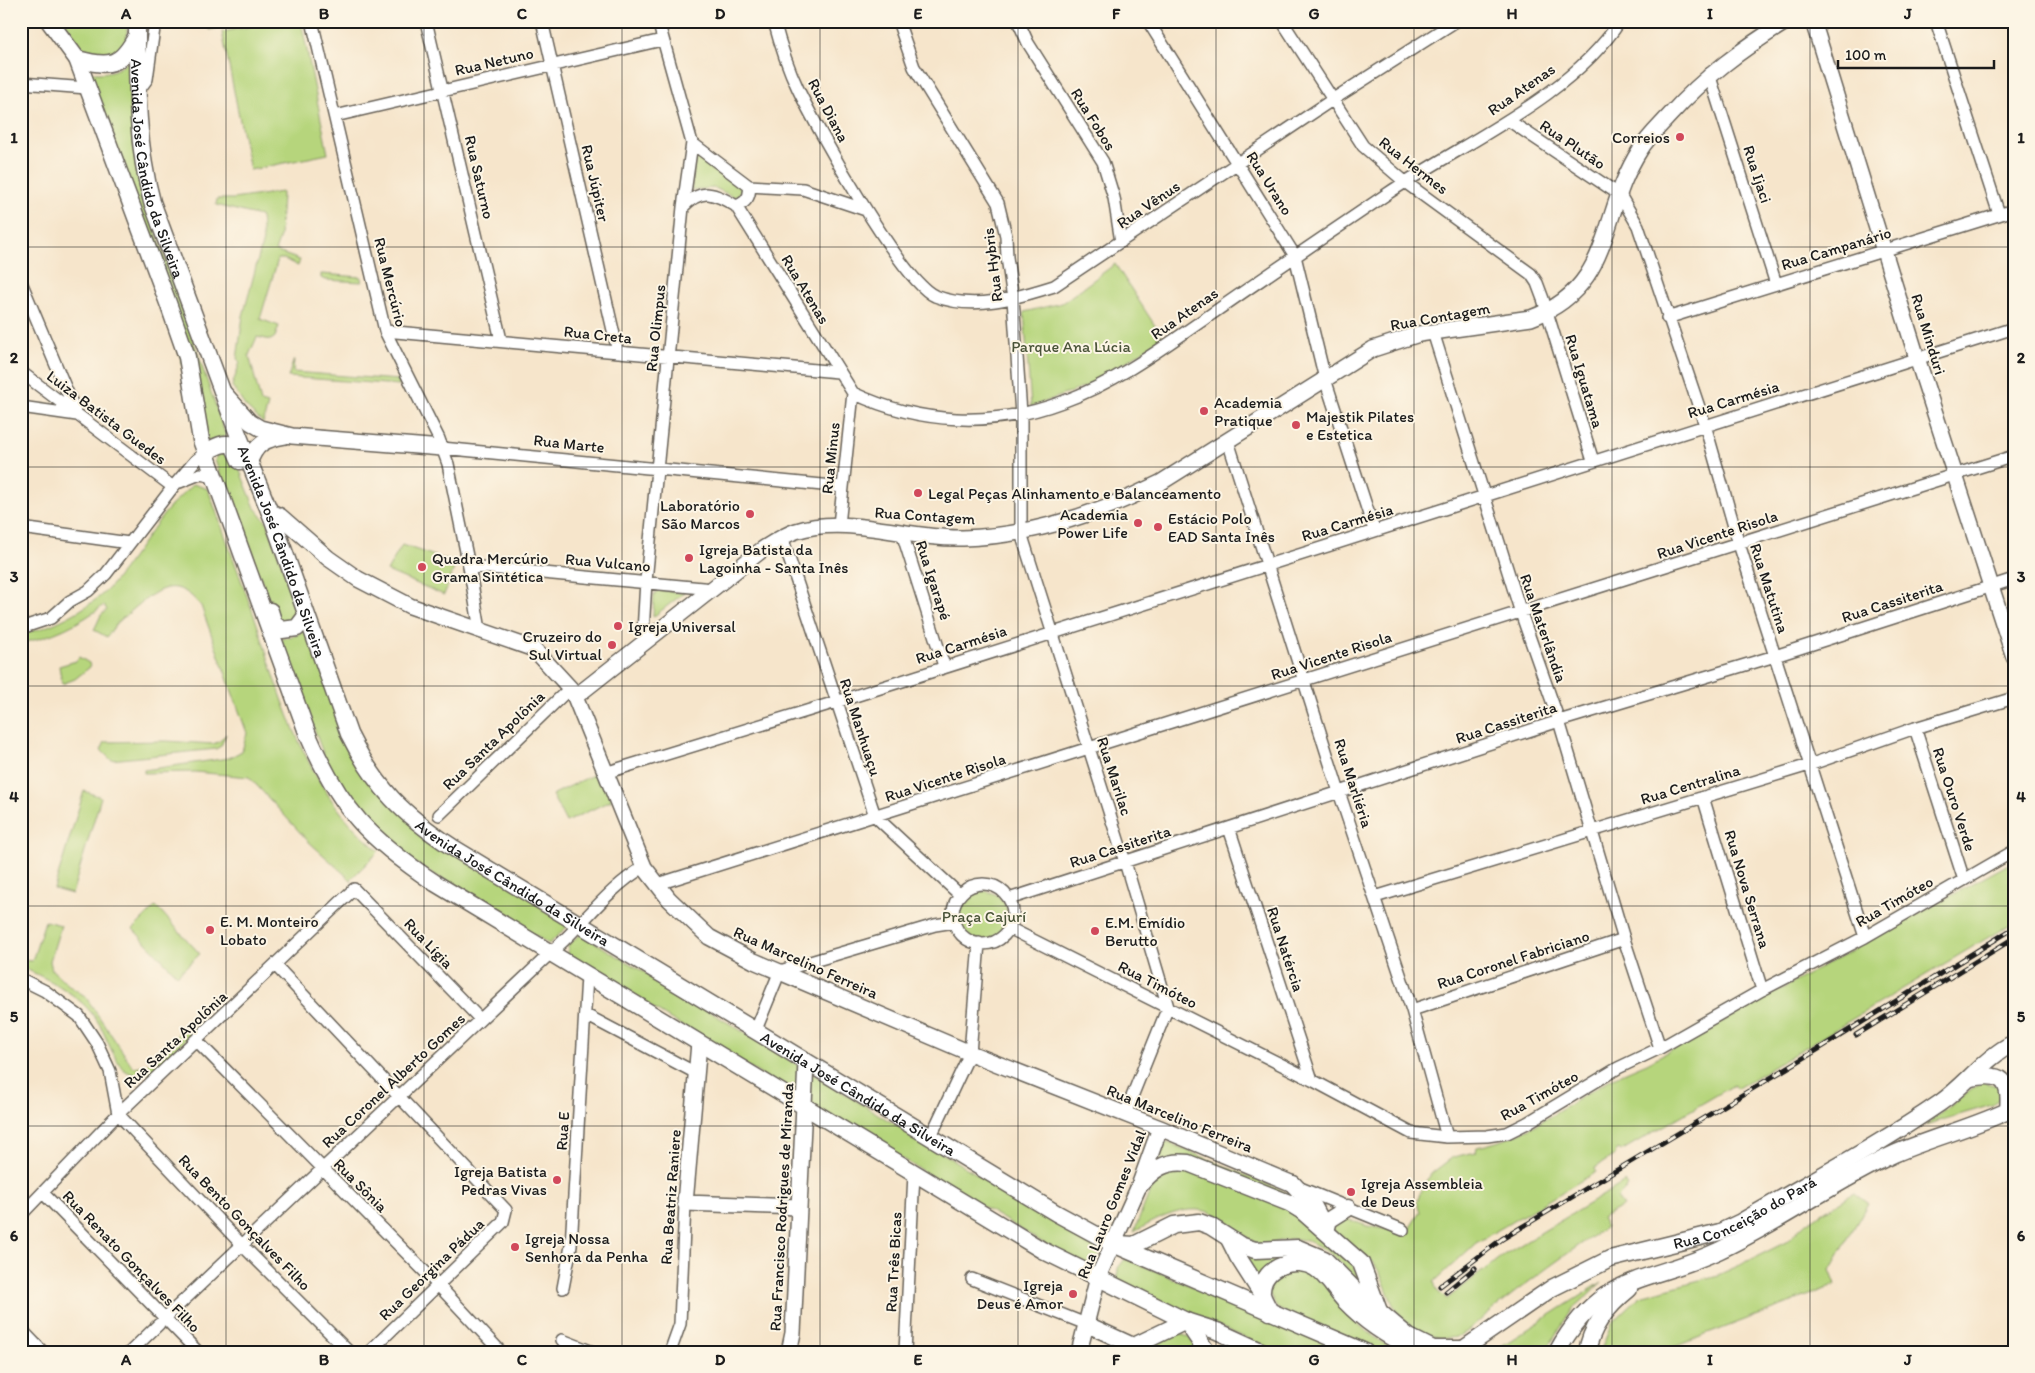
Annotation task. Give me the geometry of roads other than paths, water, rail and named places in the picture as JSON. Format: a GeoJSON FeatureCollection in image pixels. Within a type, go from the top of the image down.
{"type":"FeatureCollection","features":[{"type":"Feature","properties":{"kind":"main road","name":"Avenida José Cândido da Silveira"},"geometry":{"type":"LineString","coordinates":[[48,21],[77,59],[187,357],[201,440],[308,735],[327,777],[354,816],[377,841],[411,867],[587,976],[1042,1250],[1186,1321],[1217,1331],[1262,1352]]}},
{"type":"Feature","properties":{"kind":"main road","name":"Avenida José Cândido da Silveira"},"geometry":{"type":"LineString","coordinates":[[137,28],[143,170],[152,202],[249,464],[270,511],[349,734],[365,765],[386,793],[408,816],[437,838],[754,1032],[1056,1213],[1113,1244],[1365,1352]]}},
{"type":"Feature","properties":{"kind":"main road"},"geometry":{"type":"LineString","coordinates":[[77,59],[107,65],[119,61],[129,50],[137,28]]}},
{"type":"Feature","properties":{"kind":"main road"},"geometry":{"type":"LineString","coordinates":[[206,452],[222,444],[233,445],[255,498],[270,511]]}},
{"type":"Feature","properties":{"kind":"main road"},"geometry":{"type":"LineString","coordinates":[[251,578],[260,583],[274,624],[282,630],[297,628],[306,616]]}},
{"type":"Feature","properties":{"kind":"main road","name":"Rua Conceição do Pará"},"geometry":{"type":"LineString","coordinates":[[1461,1350],[1552,1288],[1610,1260],[1720,1232],[1741,1222],[1900,1129],[1943,1101],[1971,1078],[1995,1053],[2014,1043]]}},
{"type":"Feature","properties":{"kind":"main road"},"geometry":{"type":"LineString","coordinates":[[1557,1352],[1580,1317],[1598,1300],[1615,1288],[1716,1252],[1893,1155],[2011,1110],[2009,1093],[2005,1082],[1994,1076],[1971,1078]]}},
{"type":"Feature","properties":{"kind":"main road"},"geometry":{"type":"LineString","coordinates":[[1139,1186],[1161,1165],[1178,1162],[1188,1163],[1289,1203],[1326,1231],[1361,1263],[1380,1313]]}},
{"type":"Feature","properties":{"kind":"main road"},"geometry":{"type":"LineString","coordinates":[[1293,1184],[1314,1208],[1326,1231]]}},
{"type":"Feature","properties":{"kind":"main road"},"geometry":{"type":"LineString","coordinates":[[1326,1231],[1329,1220],[1348,1208]]}},
{"type":"Feature","properties":{"kind":"main road"},"geometry":{"type":"LineString","coordinates":[[1113,1244],[1134,1245],[1167,1227],[1199,1222],[1210,1226],[1229,1239],[1255,1250],[1298,1248],[1324,1260],[1380,1313],[1409,1337],[1433,1349],[1461,1350]]}},
{"type":"Feature","properties":{"kind":"main road"},"geometry":{"type":"LineString","coordinates":[[1229,1239],[1270,1312]]}},
{"type":"Feature","properties":{"kind":"main road"},"geometry":{"type":"LineString","coordinates":[[1261,1293],[1263,1282],[1278,1266],[1300,1264],[1314,1267],[1326,1277],[1345,1301],[1368,1323],[1418,1352]]}},
{"type":"Feature","properties":{"kind":"main road"},"geometry":{"type":"LineString","coordinates":[[1587,1352],[1590,1338],[1610,1306],[1643,1277]]}},
{"type":"Feature","properties":{"kind":"main road"},"geometry":{"type":"LineString","coordinates":[[1142,1349],[1186,1321],[1207,1352]]}},
{"type":"Feature","properties":{"kind":"street"},"geometry":{"type":"LineString","coordinates":[[139,90],[147,79],[155,21]]}},
{"type":"Feature","properties":{"kind":"street","name":"Rua Mercúrio"},"geometry":{"type":"LineString","coordinates":[[312,21],[384,331],[442,448],[448,464],[480,630]]}},
{"type":"Feature","properties":{"kind":"street","name":"Rua Saturno"},"geometry":{"type":"LineString","coordinates":[[426,21],[501,340]]}},
{"type":"Feature","properties":{"kind":"street","name":"Rua Júpiter"},"geometry":{"type":"LineString","coordinates":[[542,21],[618,352]]}},
{"type":"Feature","properties":{"kind":"street","name":"Rua Olimpus"},"geometry":{"type":"LineString","coordinates":[[645,643],[643,632],[646,581],[683,207],[692,142],[658,21]]}},
{"type":"Feature","properties":{"kind":"street","name":"Rua Diana"},"geometry":{"type":"LineString","coordinates":[[774,21],[798,89],[866,210]]}},
{"type":"Feature","properties":{"kind":"street","name":"Rua Fobos"},"geometry":{"type":"LineString","coordinates":[[1018,21],[1028,43],[1103,162],[1114,198],[1121,242]]}},
{"type":"Feature","properties":{"kind":"street","name":"Rua Urano"},"geometry":{"type":"LineString","coordinates":[[1148,21],[1295,256],[1324,379],[1374,530]]}},
{"type":"Feature","properties":{"kind":"street","name":"Rua Hermes"},"geometry":{"type":"LineString","coordinates":[[1282,21],[1363,146],[1405,182],[1520,264],[1537,283],[1547,312]]}},
{"type":"Feature","properties":{"kind":"street","name":"Rua Vênus"},"geometry":{"type":"LineString","coordinates":[[866,210],[916,280],[934,295],[955,301],[978,302],[1013,299],[1054,286],[1332,100],[1456,21]]}},
{"type":"Feature","properties":{"kind":"street","name":"Rua Atenas"},"geometry":{"type":"LineString","coordinates":[[736,206],[838,372],[853,393],[878,405],[925,416],[958,420],[986,419],[1021,414],[1062,402],[1096,387],[1157,352],[1405,182],[1508,120],[1579,67],[1599,49],[1620,21]]}},
{"type":"Feature","properties":{"kind":"street","name":"Rua Contagem"},"geometry":{"type":"LineString","coordinates":[[572,693],[645,643],[714,590],[763,549],[782,537],[813,528],[839,525],[961,538],[1021,533],[1133,496],[1174,475],[1324,379],[1381,346],[1404,338],[1433,332],[1531,318],[1547,312],[1572,296],[1588,277],[1640,149],[1709,74],[1750,44],[1787,21]]}},
{"type":"Feature","properties":{"kind":"street","name":"Rua Minduri"},"geometry":{"type":"LineString","coordinates":[[1813,21],[1917,358],[2014,657]]}},
{"type":"Feature","properties":{"kind":"street"},"geometry":{"type":"LineString","coordinates":[[1936,21],[1999,214]]}},
{"type":"Feature","properties":{"kind":"street","name":"Rua Hybris"},"geometry":{"type":"LineString","coordinates":[[897,23],[914,68],[998,203],[1006,236],[1013,299],[1021,414],[1021,533]]}},
{"type":"Feature","properties":{"kind":"street","name":"Rua Netuno"},"geometry":{"type":"LineString","coordinates":[[335,116],[552,64],[662,40]]}},
{"type":"Feature","properties":{"kind":"street","name":"Rua Ijaci"},"geometry":{"type":"LineString","coordinates":[[1709,74],[1776,284]]}},
{"type":"Feature","properties":{"kind":"street"},"geometry":{"type":"LineString","coordinates":[[21,83],[87,88]]}},
{"type":"Feature","properties":{"kind":"street","name":"Rua Plutão"},"geometry":{"type":"LineString","coordinates":[[1508,120],[1620,195]]}},
{"type":"Feature","properties":{"kind":"street"},"geometry":{"type":"LineString","coordinates":[[692,142],[749,186],[803,189],[866,210]]}},
{"type":"Feature","properties":{"kind":"street"},"geometry":{"type":"LineString","coordinates":[[683,207],[695,196],[706,194],[715,195],[736,206],[745,202],[749,196],[749,186]]}},
{"type":"Feature","properties":{"kind":"street","name":"Rua Matutina"},"geometry":{"type":"LineString","coordinates":[[1620,195],[1638,226],[1667,318],[1705,425],[1739,544],[1864,937]]}},
{"type":"Feature","properties":{"kind":"street","name":"Rua Campanário"},"geometry":{"type":"LineString","coordinates":[[1667,318],[2014,210]]}},
{"type":"Feature","properties":{"kind":"street"},"geometry":{"type":"LineString","coordinates":[[21,282],[77,415]]}},
{"type":"Feature","properties":{"kind":"street","name":"Rua Iguatama"},"geometry":{"type":"LineString","coordinates":[[1547,312],[1593,460]]}},
{"type":"Feature","properties":{"kind":"street","name":"Rua Carmésia"},"geometry":{"type":"LineString","coordinates":[[605,773],[836,702],[944,666],[2014,328]]}},
{"type":"Feature","properties":{"kind":"street","name":"Rua Creta"},"geometry":{"type":"LineString","coordinates":[[384,331],[501,340],[668,358],[838,372]]}},
{"type":"Feature","properties":{"kind":"street","name":"Rua Materlândia"},"geometry":{"type":"LineString","coordinates":[[1433,332],[1483,495],[1559,722],[1624,939],[1660,1048]]}},
{"type":"Feature","properties":{"kind":"street","name":"Luiza Batista Guedes"},"geometry":{"type":"LineString","coordinates":[[21,372],[174,486]]}},
{"type":"Feature","properties":{"kind":"street","name":"Rua Marte"},"geometry":{"type":"LineString","coordinates":[[221,390],[250,422],[260,428],[292,436],[357,447],[442,448],[843,487]]}},
{"type":"Feature","properties":{"kind":"street","name":"Rua Minus"},"geometry":{"type":"LineString","coordinates":[[839,525],[853,393]]}},
{"type":"Feature","properties":{"kind":"street"},"geometry":{"type":"LineString","coordinates":[[21,407],[77,415]]}},
{"type":"Feature","properties":{"kind":"street","name":"Rua Marte"},"geometry":{"type":"LineString","coordinates":[[249,464],[252,453],[264,441],[271,438],[292,436]]}},
{"type":"Feature","properties":{"kind":"street","name":"Rua Marliéria"},"geometry":{"type":"LineString","coordinates":[[1228,441],[1339,792],[1412,1010],[1447,1137]]}},
{"type":"Feature","properties":{"kind":"street"},"geometry":{"type":"LineString","coordinates":[[21,628],[51,618],[70,601],[88,591],[106,574],[174,486],[206,452]]}},
{"type":"Feature","properties":{"kind":"street","name":"Rua Vicente Risola"},"geometry":{"type":"LineString","coordinates":[[658,884],[2014,456]]}},
{"type":"Feature","properties":{"kind":"street"},"geometry":{"type":"LineString","coordinates":[[174,486],[200,474],[215,477]]}},
{"type":"Feature","properties":{"kind":"street","name":"Rua Marcelino Ferreira"},"geometry":{"type":"LineString","coordinates":[[270,511],[280,516],[328,558],[358,579],[410,606],[534,649],[572,693],[644,867],[669,900],[709,937],[726,948],[970,1053],[1160,1128],[1403,1230]]}},
{"type":"Feature","properties":{"kind":"street"},"geometry":{"type":"LineString","coordinates":[[21,528],[129,543]]}},
{"type":"Feature","properties":{"kind":"street","name":"Rua Igarapé"},"geometry":{"type":"LineString","coordinates":[[902,533],[944,666]]}},
{"type":"Feature","properties":{"kind":"street","name":"Rua Marilac"},"geometry":{"type":"LineString","coordinates":[[1021,533],[1125,862],[1168,1007]]}},
{"type":"Feature","properties":{"kind":"street","name":"Rua Manhuaçu"},"geometry":{"type":"LineString","coordinates":[[782,537],[874,816],[960,895]]}},
{"type":"Feature","properties":{"kind":"street","name":"Rua Vulcano"},"geometry":{"type":"LineString","coordinates":[[469,566],[646,581],[714,590]]}},
{"type":"Feature","properties":{"kind":"street","name":"Rua Cassiterita"},"geometry":{"type":"LineString","coordinates":[[1009,899],[1339,792],[1775,656],[2014,579]]}},
{"type":"Feature","properties":{"kind":"street","name":"Rua Santa Apolônia"},"geometry":{"type":"LineString","coordinates":[[439,815],[572,693]]}},
{"type":"Feature","properties":{"kind":"street","name":"Rua Centralina"},"geometry":{"type":"LineString","coordinates":[[1375,897],[1591,830],[1704,798],[1809,765],[1916,728],[2014,698]]}},
{"type":"Feature","properties":{"kind":"street","name":"Rua Ouro Verde"},"geometry":{"type":"LineString","coordinates":[[1916,728],[1964,880]]}},
{"type":"Feature","properties":{"kind":"street","name":"Rua Nova Serrana"},"geometry":{"type":"LineString","coordinates":[[1704,798],[1762,990]]}},
{"type":"Feature","properties":{"kind":"street","name":"Rua Natércia"},"geometry":{"type":"LineString","coordinates":[[1229,828],[1312,1080]]}},
{"type":"Feature","properties":{"kind":"street","name":"Rua Timóteo"},"geometry":{"type":"LineString","coordinates":[[1009,928],[1312,1080],[1411,1133],[1447,1137],[1487,1136],[1507,1133],[1554,1108],[1618,1068],[1660,1048],[1762,990],[1864,937],[2014,851]]}},
{"type":"Feature","properties":{"kind":"street","name":"Rua Coronel Alberto Gomes"},"geometry":{"type":"LineString","coordinates":[[130,1352],[578,925],[633,874],[644,867]]}},
{"type":"Feature","properties":{"kind":"street"},"geometry":{"type":"LineString","coordinates":[[981,884],[997,887],[1009,899],[1012,913],[1009,928],[997,940],[979,943],[964,936],[954,922],[955,903],[966,889],[981,884]]}},
{"type":"Feature","properties":{"kind":"street","name":"Rua Santa Apolônia"},"geometry":{"type":"LineString","coordinates":[[21,1215],[118,1114],[276,966],[354,889]]}},
{"type":"Feature","properties":{"kind":"street","name":"Rua Lígia"},"geometry":{"type":"LineString","coordinates":[[354,889],[480,1019]]}},
{"type":"Feature","properties":{"kind":"street"},"geometry":{"type":"LineString","coordinates":[[754,1032],[780,971],[935,925],[954,922]]}},
{"type":"Feature","properties":{"kind":"street","name":"Rua Coronel Fabriciano"},"geometry":{"type":"LineString","coordinates":[[1412,1010],[1624,939]]}},
{"type":"Feature","properties":{"kind":"street"},"geometry":{"type":"LineString","coordinates":[[930,1138],[970,1053],[979,943]]}},
{"type":"Feature","properties":{"kind":"street"},"geometry":{"type":"LineString","coordinates":[[276,966],[399,1095]]}},
{"type":"Feature","properties":{"kind":"street","name":"Rua E"},"geometry":{"type":"LineString","coordinates":[[563,1288],[571,1246],[587,976]]}},
{"type":"Feature","properties":{"kind":"street"},"geometry":{"type":"LineString","coordinates":[[21,979],[45,991],[78,1016],[98,1043],[110,1071],[118,1114]]}},
{"type":"Feature","properties":{"kind":"street"},"geometry":{"type":"LineString","coordinates":[[1125,1114],[1168,1007]]}},
{"type":"Feature","properties":{"kind":"street"},"geometry":{"type":"LineString","coordinates":[[586,1015],[696,1072]]}},
{"type":"Feature","properties":{"kind":"street","name":"Rua Sônia"},"geometry":{"type":"LineString","coordinates":[[197,1041],[439,1286],[501,1352]]}},
{"type":"Feature","properties":{"kind":"street","name":"Rua Beatriz Raniere"},"geometry":{"type":"LineString","coordinates":[[670,1352],[680,1324],[686,1204],[699,1042]]}},
{"type":"Feature","properties":{"kind":"street","name":"Rua Francisco Rodrigues de Miranda"},"geometry":{"type":"LineString","coordinates":[[789,1352],[793,1333],[806,1063]]}},
{"type":"Feature","properties":{"kind":"street","name":"Rua Georgina Pádua"},"geometry":{"type":"LineString","coordinates":[[369,1352],[503,1222],[506,1214],[504,1206],[399,1095]]}},
{"type":"Feature","properties":{"kind":"street","name":"Rua Bento Gonçalves Filho"},"geometry":{"type":"LineString","coordinates":[[118,1114],[242,1245],[349,1352]]}},
{"type":"Feature","properties":{"kind":"street","name":"Rua Lauro Gomes Vidal"},"geometry":{"type":"LineString","coordinates":[[1079,1352],[1098,1277],[1139,1186],[1160,1128]]}},
{"type":"Feature","properties":{"kind":"street","name":"Rua Três Bicas"},"geometry":{"type":"LineString","coordinates":[[904,1352],[914,1174]]}},
{"type":"Feature","properties":{"kind":"street","name":"Rua Renato Gonçalves Filho"},"geometry":{"type":"LineString","coordinates":[[43,1193],[162,1321],[198,1352]]}},
{"type":"Feature","properties":{"kind":"street"},"geometry":{"type":"LineString","coordinates":[[686,1204],[800,1207]]}},
{"type":"Feature","properties":{"kind":"street"},"geometry":{"type":"LineString","coordinates":[[972,1280],[1086,1324],[1142,1349]]}},
{"type":"Feature","properties":{"kind":"street"},"geometry":{"type":"LineString","coordinates":[[21,1329],[43,1352]]}},
{"type":"Feature","properties":{"kind":"street"},"geometry":{"type":"LineString","coordinates":[[562,1340],[593,1352]]}},
{"type":"Feature","properties":{"kind":"railway"},"geometry":{"type":"LineString","coordinates":[[1440,1286],[1502,1239],[1817,1050],[2014,928]]}},
{"type":"Feature","properties":{"kind":"railway"},"geometry":{"type":"LineString","coordinates":[[1856,1035],[2014,938]]}},
{"type":"Feature","properties":{"kind":"railway"},"geometry":{"type":"LineString","coordinates":[[1446,1292],[1475,1268]]}},
{"type":"Feature","properties":{"kind":"place","name":"Correios"},"geometry":{"type":"Point","coordinates":[1680,137]}},
{"type":"Feature","properties":{"kind":"place","name":"Academia Pratique"},"geometry":{"type":"Point","coordinates":[1204,411]}},
{"type":"Feature","properties":{"kind":"place","name":"Majestik Pilates e Estetica"},"geometry":{"type":"Point","coordinates":[1296,425]}},
{"type":"Feature","properties":{"kind":"place","name":"Legal Peças Alinhamento e Balanceamento"},"geometry":{"type":"Point","coordinates":[918,493]}},
{"type":"Feature","properties":{"kind":"place","name":"Laboratório São Marcos"},"geometry":{"type":"Point","coordinates":[750,514]}},
{"type":"Feature","properties":{"kind":"place","name":"Academia Power Life"},"geometry":{"type":"Point","coordinates":[1138,523]}},
{"type":"Feature","properties":{"kind":"place","name":"Estácio Polo EAD Santa Inês"},"geometry":{"type":"Point","coordinates":[1158,527]}},
{"type":"Feature","properties":{"kind":"place","name":"Igreja Batista da Lagoinha - Santa Inês"},"geometry":{"type":"Point","coordinates":[689,558]}},
{"type":"Feature","properties":{"kind":"place","name":"Quadra Mercúrio Grama Sintética"},"geometry":{"type":"Point","coordinates":[422,567]}},
{"type":"Feature","properties":{"kind":"place","name":"Igreja Universal"},"geometry":{"type":"Point","coordinates":[618,626]}},
{"type":"Feature","properties":{"kind":"place","name":"Cruzeiro do Sul Virtual"},"geometry":{"type":"Point","coordinates":[612,645]}},
{"type":"Feature","properties":{"kind":"place","name":"E. M. Monteiro Lobato"},"geometry":{"type":"Point","coordinates":[210,930]}},
{"type":"Feature","properties":{"kind":"place","name":"E.M. Emídio Berutto"},"geometry":{"type":"Point","coordinates":[1095,931]}},
{"type":"Feature","properties":{"kind":"place","name":"Igreja Batista Pedras Vivas"},"geometry":{"type":"Point","coordinates":[557,1180]}},
{"type":"Feature","properties":{"kind":"place","name":"Igreja Assembleia de Deus"},"geometry":{"type":"Point","coordinates":[1351,1192]}},
{"type":"Feature","properties":{"kind":"place","name":"Igreja Nossa Senhora da Penha"},"geometry":{"type":"Point","coordinates":[515,1247]}},
{"type":"Feature","properties":{"kind":"place","name":"Igreja Deus é Amor"},"geometry":{"type":"Point","coordinates":[1073,1294]}},
{"type":"Feature","properties":{"kind":"park label","name":"Parque Ana Lúcia"},"geometry":{"type":"Point","coordinates":[1071,346]}},
{"type":"Feature","properties":{"kind":"park label","name":"Praça Cajurí"},"geometry":{"type":"Point","coordinates":[984,916]}}]}
